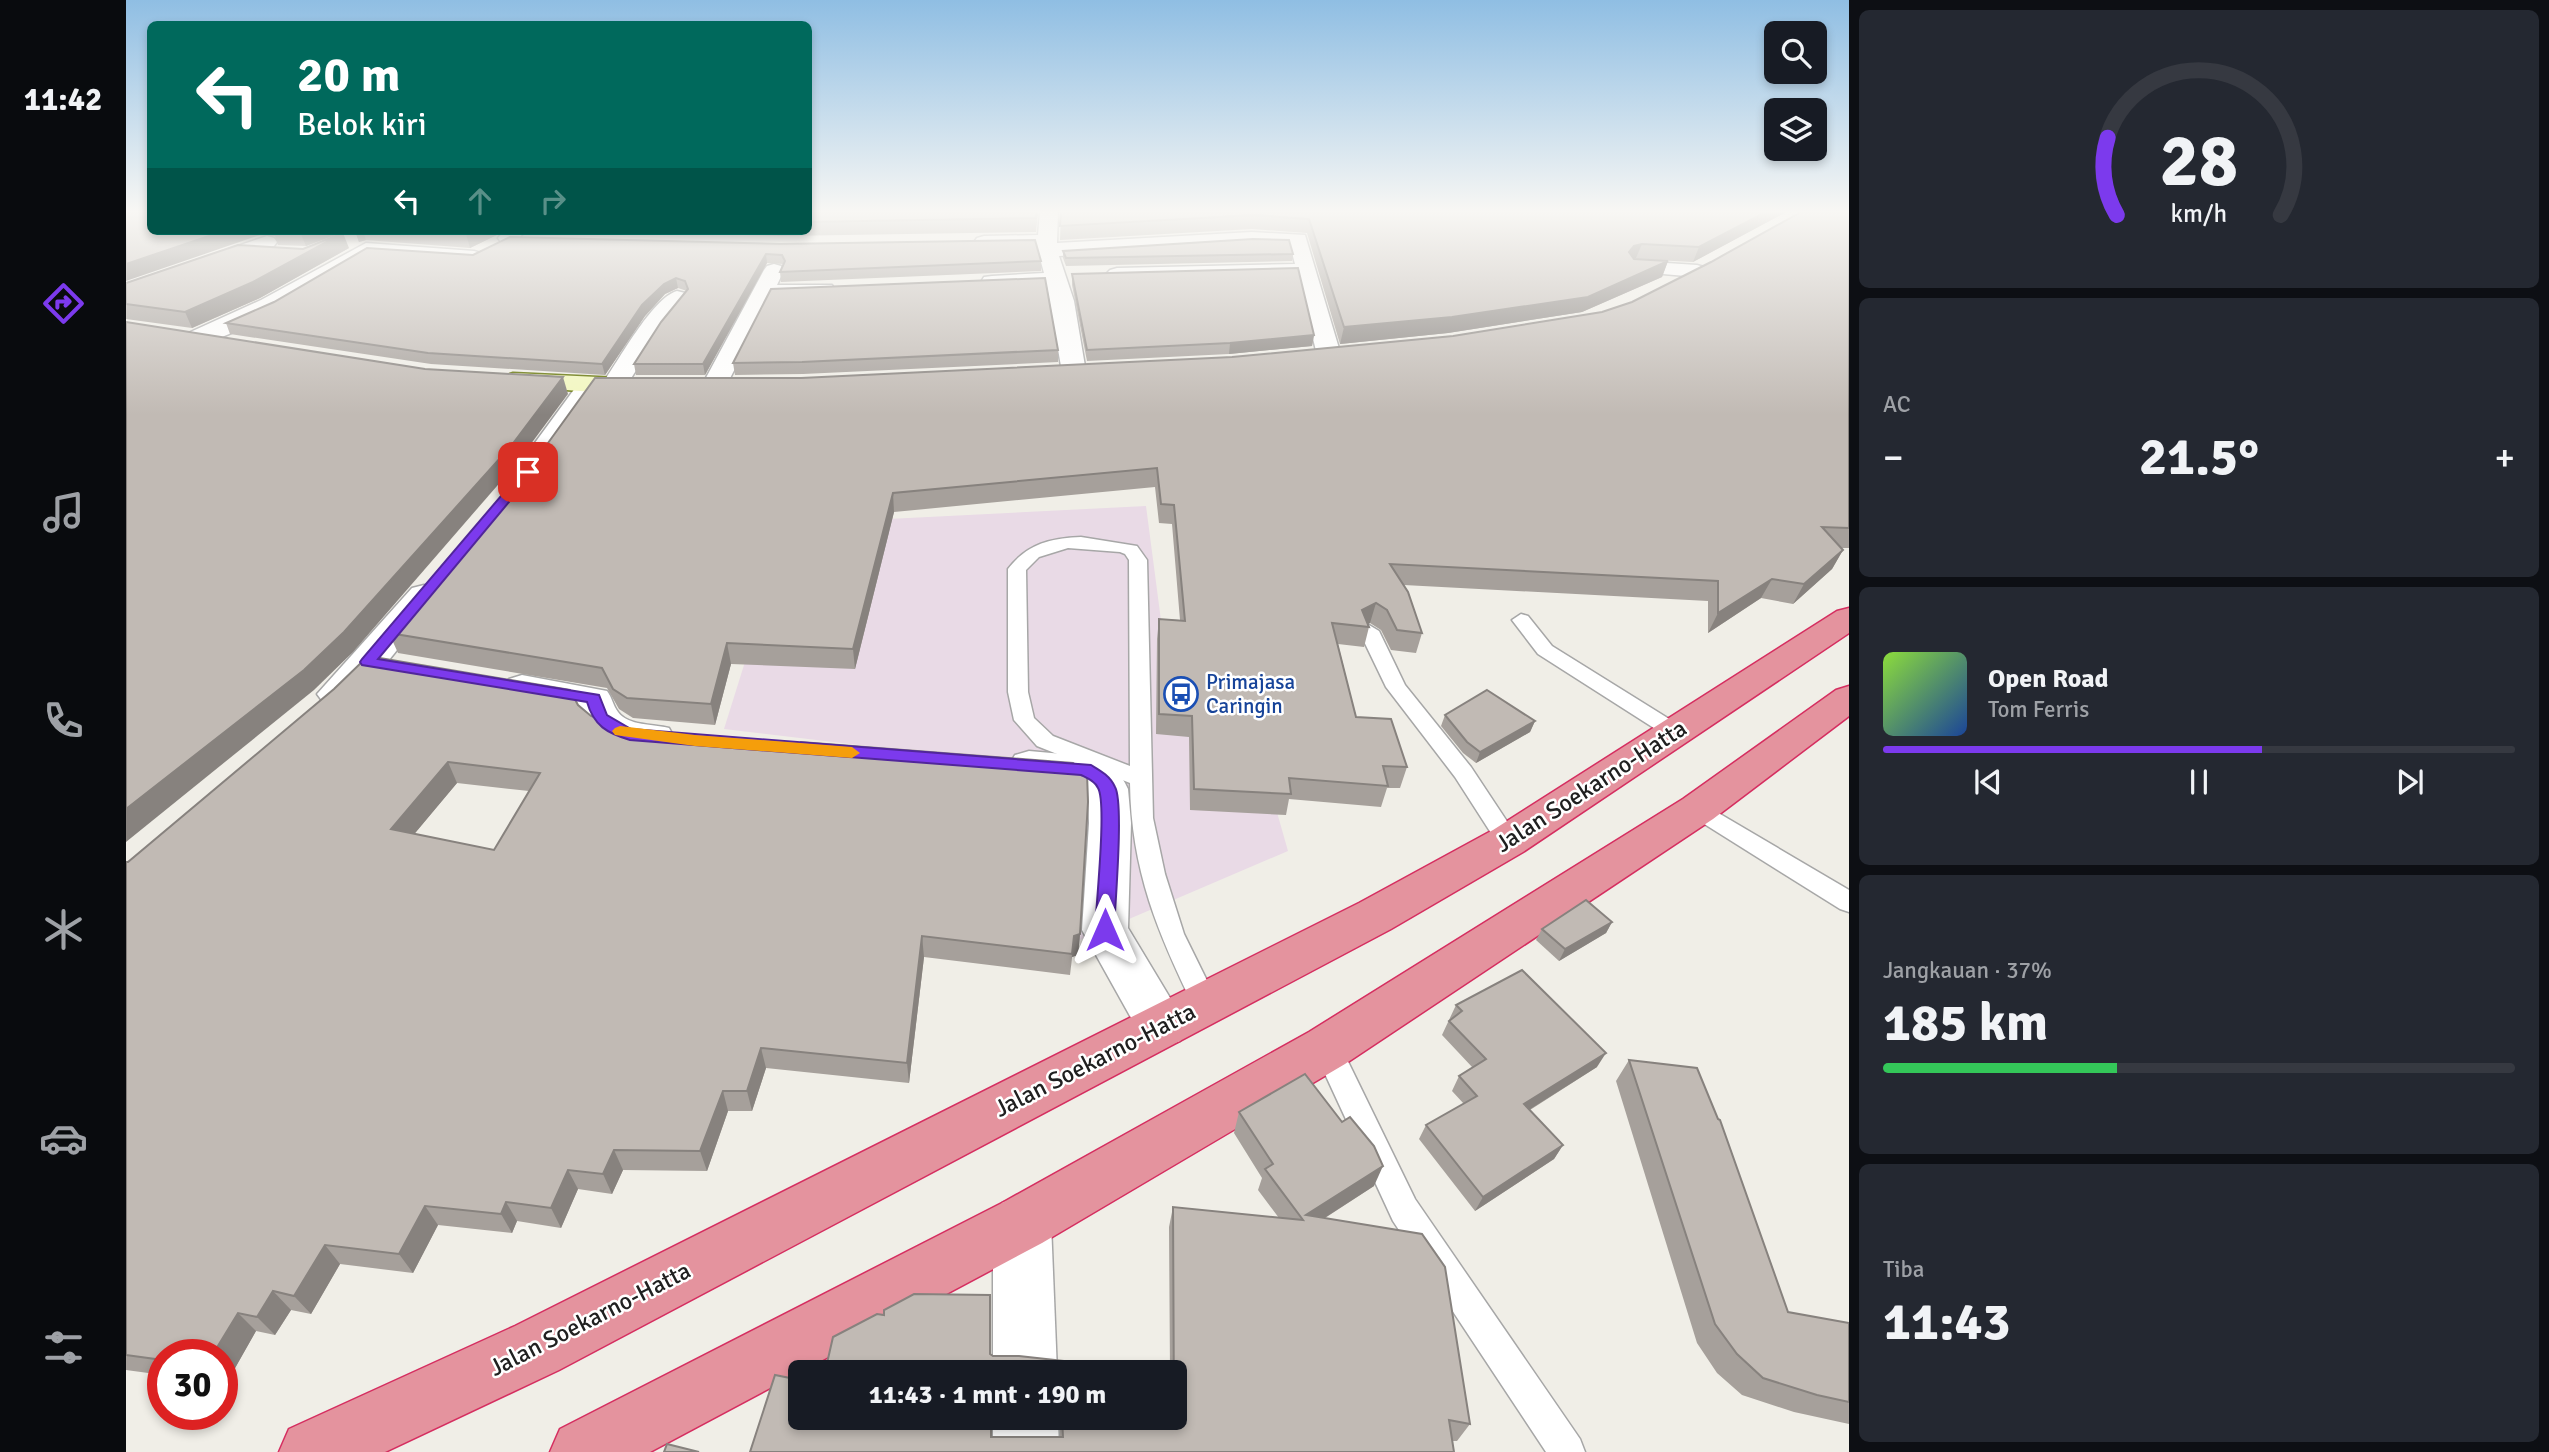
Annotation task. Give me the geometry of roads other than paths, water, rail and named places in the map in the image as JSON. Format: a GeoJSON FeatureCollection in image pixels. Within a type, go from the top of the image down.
{"type":"FeatureCollection","features":[{"type":"Feature","properties":{"kind":"highway","name":"Jalan Soekarno-Hatta"},"geometry":{"type":"LineString","coordinates":[[312,1452],[537,1348],[1375,916],[1508,841],[1849,618]]}},
{"type":"Feature","properties":{"kind":"highway"},"geometry":{"type":"LineString","coordinates":[[583,1452],[1022,1223],[1327,1048],[1698,809],[1845,705]]}},
{"type":"Feature","properties":{"kind":"street"},"geometry":{"type":"LineString","coordinates":[[126,291],[160,280]]}},
{"type":"Feature","properties":{"kind":"street"},"geometry":{"type":"LineString","coordinates":[[194,339],[274,302],[307,280]]}},
{"type":"Feature","properties":{"kind":"street"},"geometry":{"type":"LineString","coordinates":[[690,387],[762,292],[768,280]]}},
{"type":"Feature","properties":{"kind":"street"},"geometry":{"type":"LineString","coordinates":[[977,283],[1028,280]]}},
{"type":"Feature","properties":{"kind":"street"},"geometry":{"type":"LineString","coordinates":[[1057,280],[1063,301],[1074,372]]}},
{"type":"Feature","properties":{"kind":"street"},"geometry":{"type":"LineString","coordinates":[[1309,280],[1329,355]]}},
{"type":"Feature","properties":{"kind":"street"},"geometry":{"type":"LineString","coordinates":[[1662,289],[1680,280]]}},
{"type":"Feature","properties":{"kind":"street"},"geometry":{"type":"LineString","coordinates":[[762,292],[845,289]]}},
{"type":"Feature","properties":{"kind":"street"},"geometry":{"type":"LineString","coordinates":[[519,482],[602,386],[643,346],[652,326],[677,298]]}},
{"type":"Feature","properties":{"kind":"street"},"geometry":{"type":"LineString","coordinates":[[1035,302],[1063,301]]}},
{"type":"Feature","properties":{"kind":"street"},"geometry":{"type":"LineString","coordinates":[[167,334],[232,345]]}},
{"type":"Feature","properties":{"kind":"street"},"geometry":{"type":"LineString","coordinates":[[1304,357],[1354,353]]}},
{"type":"Feature","properties":{"kind":"street"},"geometry":{"type":"LineString","coordinates":[[1047,373],[1100,371]]}},
{"type":"Feature","properties":{"kind":"street"},"geometry":{"type":"LineString","coordinates":[[495,380],[602,386],[739,386]]}},
{"type":"Feature","properties":{"kind":"street"},"geometry":{"type":"LineString","coordinates":[[307,718],[368,662],[448,567]]}},
{"type":"Feature","properties":{"kind":"street"},"geometry":{"type":"LineString","coordinates":[[368,662],[408,668]]}},
{"type":"Feature","properties":{"kind":"street"},"geometry":{"type":"LineString","coordinates":[[488,681],[594,699],[600,718],[619,731],[695,741]]}},
{"type":"Feature","properties":{"kind":"street"},"geometry":{"type":"LineString","coordinates":[[990,762],[1085,769],[1105,783],[1108,789],[1110,823],[1105,930],[1183,1015]]}},
{"type":"Feature","properties":{"kind":"street"},"geometry":{"type":"LineString","coordinates":[[1022,1223],[1025,1360]]}},
{"type":"Feature","properties":{"kind":"street"},"geometry":{"type":"LineString","coordinates":[[1026,1430],[1026,1452]]}},
{"type":"Feature","properties":{"kind":"lane"},"geometry":{"type":"LineString","coordinates":[[1142,779],[1045,741],[1024,720],[1018,692],[1017,569],[1031,554],[1058,543],[1118,546],[1131,550],[1138,560],[1142,779],[1142,818],[1153,874],[1171,934],[1183,1015]]}},
{"type":"Feature","properties":{"kind":"lane"},"geometry":{"type":"LineString","coordinates":[[1521,620],[1545,650],[1675,733]]}},
{"type":"Feature","properties":{"kind":"lane"},"geometry":{"type":"LineString","coordinates":[[1369,631],[1396,687],[1463,772],[1508,841]]}},
{"type":"Feature","properties":{"kind":"lane"},"geometry":{"type":"LineString","coordinates":[[1698,809],[1849,902]]}},
{"type":"Feature","properties":{"kind":"lane"},"geometry":{"type":"LineString","coordinates":[[1327,1048],[1404,1210],[1567,1452]]}},
{"type":"Feature","properties":{"kind":"place","name":"Primajasa Caringin"},"geometry":{"type":"Point","coordinates":[1181,694]}}]}
